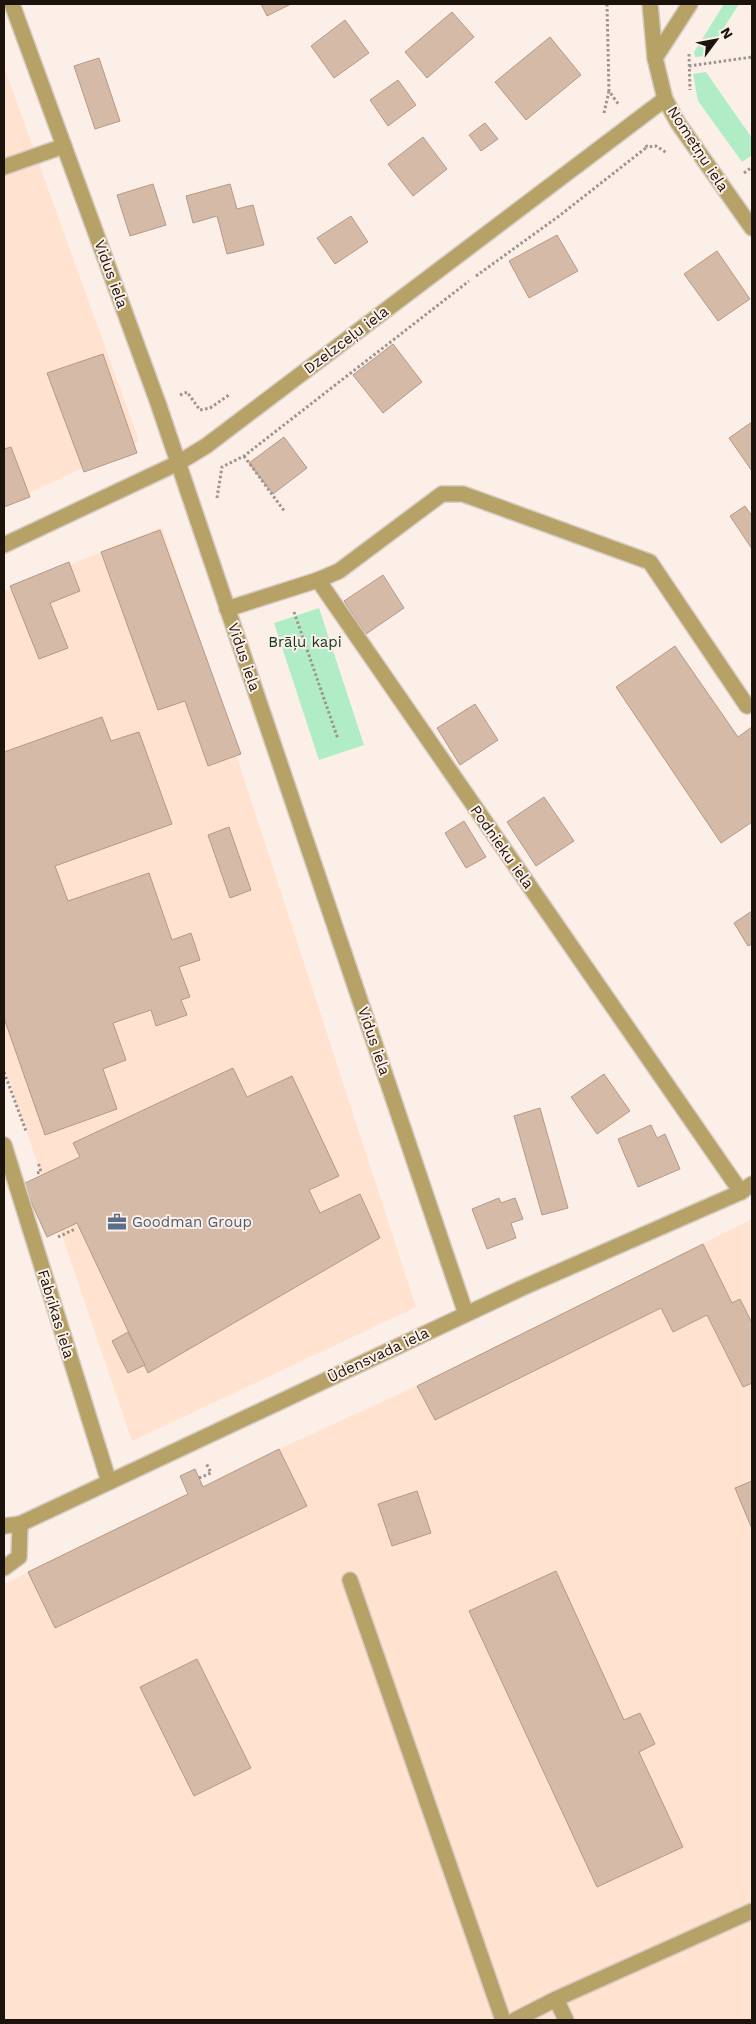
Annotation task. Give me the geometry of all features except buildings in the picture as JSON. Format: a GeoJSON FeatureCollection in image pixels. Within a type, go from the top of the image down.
{"type":"FeatureCollection","features":[{"type":"Feature","properties":{"kind":"street","name":"Vidus iela"},"geometry":{"type":"LineString","coordinates":[[12,4],[158,403],[466,1314]]}},
{"type":"Feature","properties":{"kind":"street","name":"Nometņu iela"},"geometry":{"type":"LineString","coordinates":[[650,4],[655,58],[666,99],[678,123],[752,228]]}},
{"type":"Feature","properties":{"kind":"street"},"geometry":{"type":"LineString","coordinates":[[655,58],[690,4]]}},
{"type":"Feature","properties":{"kind":"street","name":"Dzelzceļu iela"},"geometry":{"type":"LineString","coordinates":[[4,545],[178,463],[206,446],[666,99]]}},
{"type":"Feature","properties":{"kind":"street"},"geometry":{"type":"LineString","coordinates":[[4,167],[64,146]]}},
{"type":"Feature","properties":{"kind":"street"},"geometry":{"type":"LineString","coordinates":[[227,610],[318,580],[339,571],[442,494],[463,494],[650,562],[747,706]]}},
{"type":"Feature","properties":{"kind":"street","name":"Podnieku iela"},"geometry":{"type":"LineString","coordinates":[[318,580],[746,1188]]}},
{"type":"Feature","properties":{"kind":"street","name":"Fabrikas iela"},"geometry":{"type":"LineString","coordinates":[[4,1146],[109,1482]]}},
{"type":"Feature","properties":{"kind":"street","name":"Ūdensvada iela"},"geometry":{"type":"LineString","coordinates":[[10,1525],[109,1482],[466,1314],[746,1188]]}},
{"type":"Feature","properties":{"kind":"street"},"geometry":{"type":"LineString","coordinates":[[4,1568],[19,1558],[10,1525]]}},
{"type":"Feature","properties":{"kind":"street"},"geometry":{"type":"LineString","coordinates":[[350,1580],[503,2020]]}},
{"type":"Feature","properties":{"kind":"street"},"geometry":{"type":"LineString","coordinates":[[515,2020],[556,1999],[752,1911]]}},
{"type":"Feature","properties":{"kind":"street"},"geometry":{"type":"LineString","coordinates":[[556,1999],[566,2020]]}},
{"type":"Feature","properties":{"kind":"path"},"geometry":{"type":"LineString","coordinates":[[690,50],[690,93]]}},
{"type":"Feature","properties":{"kind":"path"},"geometry":{"type":"LineString","coordinates":[[689,66],[752,57]]}},
{"type":"Feature","properties":{"kind":"path"},"geometry":{"type":"LineString","coordinates":[[597,118],[604,113],[609,91]]}},
{"type":"Feature","properties":{"kind":"path"},"geometry":{"type":"LineString","coordinates":[[217,501],[222,466],[244,456],[389,342],[559,216],[647,147]]}},
{"type":"Feature","properties":{"kind":"path"},"geometry":{"type":"LineString","coordinates":[[744,173],[752,167]]}},
{"type":"Feature","properties":{"kind":"path"},"geometry":{"type":"LineString","coordinates":[[158,403],[187,392],[200,410],[210,408],[233,392]]}},
{"type":"Feature","properties":{"kind":"path"},"geometry":{"type":"LineString","coordinates":[[244,456],[285,512]]}},
{"type":"Feature","properties":{"kind":"path"},"geometry":{"type":"LineString","coordinates":[[286,591],[338,739]]}},
{"type":"Feature","properties":{"kind":"path"},"geometry":{"type":"LineString","coordinates":[[4,1072],[28,1135]]}},
{"type":"Feature","properties":{"kind":"path"},"geometry":{"type":"LineString","coordinates":[[34,1153],[41,1172]]}},
{"type":"Feature","properties":{"kind":"shaded area"},"geometry":{"type":"Polygon","coordinates":[[[4,67],[139,441],[4,505],[4,67]]]}},
{"type":"Feature","properties":{"kind":"shaded area"},"geometry":{"type":"Polygon","coordinates":[[[162,527],[416,1307],[132,1441],[4,1065],[4,592],[162,527]]]}},
{"type":"Feature","properties":{"kind":"shaded area"},"geometry":{"type":"Polygon","coordinates":[[[752,1219],[752,2020],[4,2020],[4,1584],[279,1449],[417,1386],[752,1219]]]}},
{"type":"Feature","properties":{"kind":"green space"},"geometry":{"type":"Polygon","coordinates":[[[724,4],[739,4],[706,56],[695,57],[694,52],[724,4]]]}},
{"type":"Feature","properties":{"kind":"green space"},"geometry":{"type":"Polygon","coordinates":[[[706,72],[752,138],[752,155],[742,162],[698,101],[693,74],[706,72]]]}},
{"type":"Feature","properties":{"kind":"green space","name":"Brāļu kapi"},"geometry":{"type":"Polygon","coordinates":[[[319,608],[364,745],[319,760],[274,623],[319,608]]]}},
{"type":"Feature","properties":{"kind":"place","name":"Goodman Group"},"geometry":{"type":"Point","coordinates":[117,1222]}}]}
